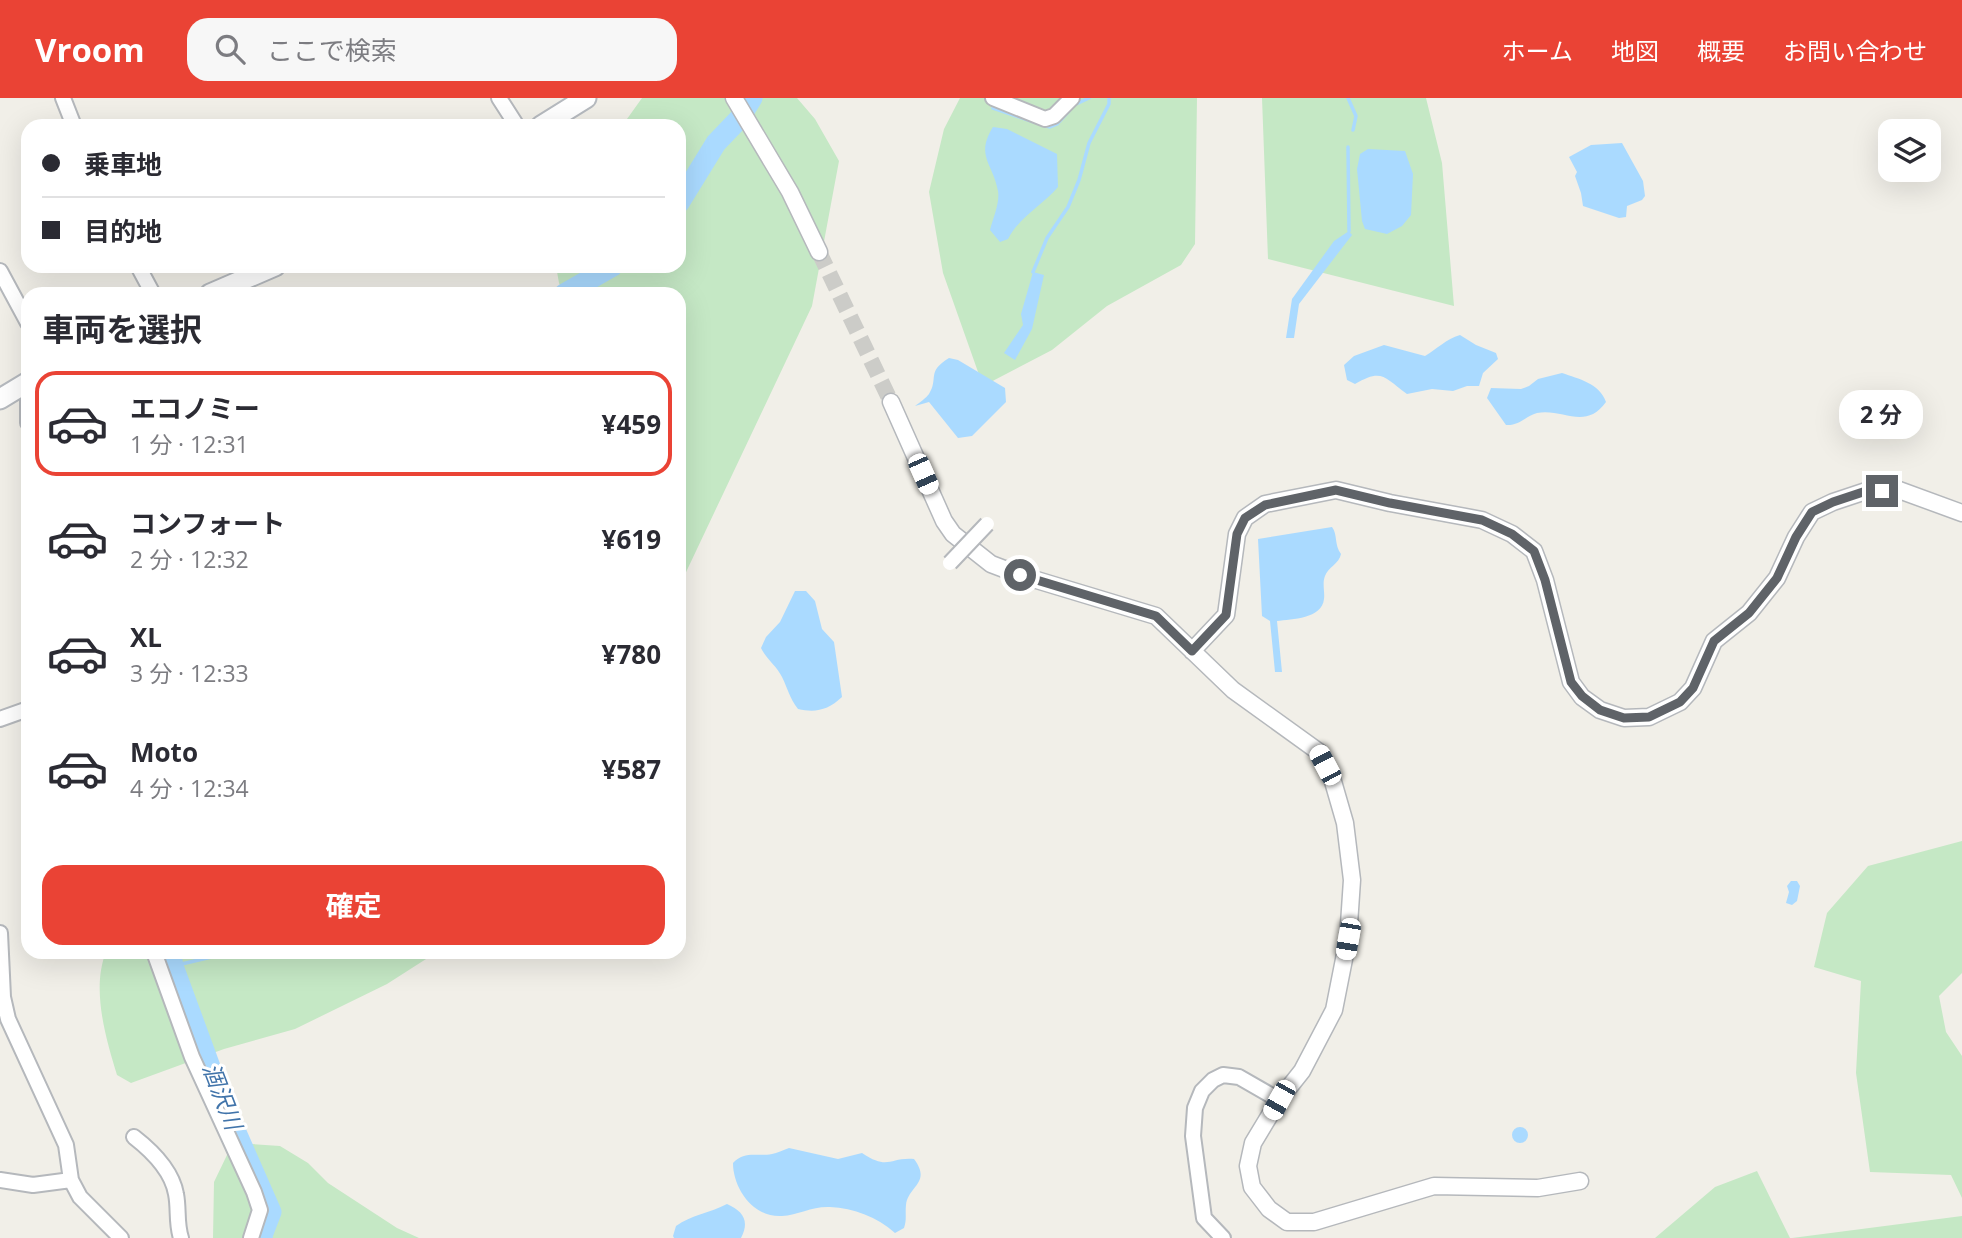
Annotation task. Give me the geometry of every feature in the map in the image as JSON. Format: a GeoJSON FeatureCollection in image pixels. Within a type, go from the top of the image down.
{"type":"FeatureCollection","features":[{"type":"Feature","properties":{"kind":"main road"},"geometry":{"type":"LineString","coordinates":[[552,119],[586,98]]}},
{"type":"Feature","properties":{"kind":"main road"},"geometry":{"type":"LineString","coordinates":[[229,287],[260,273]]}},
{"type":"Feature","properties":{"kind":"main road"},"geometry":{"type":"LineString","coordinates":[[0,399],[21,386]]}},
{"type":"Feature","properties":{"kind":"street"},"geometry":{"type":"LineString","coordinates":[[63,98],[71,119]]}},
{"type":"Feature","properties":{"kind":"street"},"geometry":{"type":"LineString","coordinates":[[499,98],[512,119]]}},
{"type":"Feature","properties":{"kind":"street"},"geometry":{"type":"LineString","coordinates":[[734,98],[790,192],[819,252]]}},
{"type":"Feature","properties":{"kind":"street"},"geometry":{"type":"LineString","coordinates":[[993,98],[1045,119],[1055,116],[1072,98]]}},
{"type":"Feature","properties":{"kind":"street"},"geometry":{"type":"LineString","coordinates":[[0,271],[21,310]]}},
{"type":"Feature","properties":{"kind":"street"},"geometry":{"type":"LineString","coordinates":[[891,402],[944,522],[953,534],[991,564],[1156,616],[1233,690],[1319,752],[1332,778],[1345,823],[1352,880],[1348,939],[1334,1010],[1302,1071],[1279,1100],[1254,1143],[1248,1166],[1252,1187],[1269,1209],[1287,1222],[1314,1222],[1434,1186],[1538,1188],[1580,1181]]}},
{"type":"Feature","properties":{"kind":"street"},"geometry":{"type":"LineString","coordinates":[[1192,651],[1226,615],[1237,534],[1245,518],[1265,505],[1336,490],[1482,520],[1512,534],[1534,551],[1545,580],[1571,682],[1582,696],[1600,710],[1624,718],[1649,717],[1680,702],[1693,688],[1714,641],[1749,613],[1777,578],[1796,537],[1812,512],[1866,491],[1899,491],[1962,513]]}},
{"type":"Feature","properties":{"kind":"street"},"geometry":{"type":"LineString","coordinates":[[950,563],[987,524]]}},
{"type":"Feature","properties":{"kind":"street"},"geometry":{"type":"LineString","coordinates":[[0,719],[21,712]]}},
{"type":"Feature","properties":{"kind":"street"},"geometry":{"type":"LineString","coordinates":[[0,933],[3,997],[8,1019],[66,1145],[71,1180],[80,1196],[121,1238]]}},
{"type":"Feature","properties":{"kind":"street"},"geometry":{"type":"LineString","coordinates":[[157,959],[192,1057],[254,1192],[260,1210],[251,1238]]}},
{"type":"Feature","properties":{"kind":"street"},"geometry":{"type":"LineString","coordinates":[[1223,1238],[1205,1218],[1193,1136],[1195,1108],[1202,1091],[1223,1075],[1239,1077],[1279,1100]]}},
{"type":"Feature","properties":{"kind":"street"},"geometry":{"type":"LineString","coordinates":[[135,1138],[153,1151],[176,1192],[177,1226],[181,1238]]}},
{"type":"Feature","properties":{"kind":"street"},"geometry":{"type":"LineString","coordinates":[[0,1181],[33,1185],[71,1180]]}},
{"type":"Feature","properties":{"kind":"green space"},"geometry":{"type":"Polygon","coordinates":[[[642,98],[797,98],[815,119],[839,161],[812,306],[686,572],[686,287],[561,287],[557,273],[686,273],[686,119],[627,119],[642,98]]]}},
{"type":"Feature","properties":{"kind":"green space"},"geometry":{"type":"Polygon","coordinates":[[[960,98],[1197,98],[1195,244],[1181,265],[1107,306],[1052,350],[983,386],[943,273],[929,192],[944,129],[960,98]]]}},
{"type":"Feature","properties":{"kind":"green space"},"geometry":{"type":"Polygon","coordinates":[[[1262,98],[1426,98],[1442,163],[1454,306],[1268,259],[1262,98]]]}},
{"type":"Feature","properties":{"kind":"green space"},"geometry":{"type":"Polygon","coordinates":[[[1962,841],[1962,973],[1939,996],[1946,1032],[1962,1056],[1962,1198],[1951,1175],[1870,1172],[1856,1073],[1861,981],[1814,967],[1827,913],[1868,866],[1962,841]]]}},
{"type":"Feature","properties":{"kind":"green space"},"geometry":{"type":"Polygon","coordinates":[[[104,959],[426,959],[387,984],[295,1029],[224,1049],[131,1083],[117,1075],[105,1030],[100,998],[104,959]]]}},
{"type":"Feature","properties":{"kind":"green space"},"geometry":{"type":"Polygon","coordinates":[[[252,1144],[280,1146],[308,1163],[328,1183],[397,1228],[419,1238],[213,1238],[214,1182],[227,1155],[252,1144]]]}},
{"type":"Feature","properties":{"kind":"green space"},"geometry":{"type":"Polygon","coordinates":[[[1757,1171],[1790,1238],[1655,1238],[1715,1187],[1757,1171]]]}},
{"type":"Feature","properties":{"kind":"green space"},"geometry":{"type":"Polygon","coordinates":[[[1962,1216],[1962,1238],[1792,1238],[1962,1216]]]}},
{"type":"Feature","properties":{"kind":"water"},"geometry":{"type":"Polygon","coordinates":[[[993,127],[1007,129],[1057,154],[1058,187],[1025,217],[1008,239],[1000,242],[990,230],[998,191],[985,153],[985,145],[993,127]]]}},
{"type":"Feature","properties":{"kind":"water"},"geometry":{"type":"Polygon","coordinates":[[[1622,143],[1643,181],[1645,196],[1627,206],[1626,217],[1619,218],[1583,206],[1575,176],[1577,172],[1569,157],[1591,145],[1622,143]]]}},
{"type":"Feature","properties":{"kind":"water"},"geometry":{"type":"Polygon","coordinates":[[[1368,149],[1405,151],[1413,174],[1411,215],[1402,226],[1387,234],[1365,229],[1362,221],[1357,169],[1360,154],[1368,149]]]}},
{"type":"Feature","properties":{"kind":"water"},"geometry":{"type":"Polygon","coordinates":[[[1349,231],[1352,235],[1299,304],[1294,338],[1286,338],[1292,299],[1334,241],[1349,231]]]}},
{"type":"Feature","properties":{"kind":"water"},"geometry":{"type":"Polygon","coordinates":[[[1033,272],[1044,275],[1032,329],[1015,360],[1004,353],[1023,325],[1021,314],[1033,272]]]}},
{"type":"Feature","properties":{"kind":"water"},"geometry":{"type":"Polygon","coordinates":[[[1460,335],[1496,353],[1498,359],[1483,373],[1479,386],[1467,386],[1453,391],[1432,389],[1407,394],[1382,377],[1371,376],[1355,384],[1347,380],[1344,365],[1354,356],[1384,345],[1425,356],[1460,335]]]}},
{"type":"Feature","properties":{"kind":"water"},"geometry":{"type":"Polygon","coordinates":[[[949,358],[958,360],[1005,388],[1006,402],[972,436],[958,438],[929,402],[915,406],[929,394],[935,371],[949,358]]]}},
{"type":"Feature","properties":{"kind":"water"},"geometry":{"type":"Polygon","coordinates":[[[1562,373],[1593,386],[1599,390],[1606,402],[1598,411],[1582,417],[1537,413],[1515,424],[1506,425],[1487,398],[1491,388],[1521,389],[1538,379],[1562,373]]]}},
{"type":"Feature","properties":{"kind":"water"},"geometry":{"type":"Polygon","coordinates":[[[1332,527],[1341,554],[1325,576],[1322,606],[1305,617],[1277,621],[1282,672],[1275,672],[1270,621],[1262,616],[1258,539],[1332,527]]]}},
{"type":"Feature","properties":{"kind":"water"},"geometry":{"type":"Polygon","coordinates":[[[795,591],[806,591],[815,601],[822,629],[834,642],[842,697],[822,709],[798,709],[780,673],[761,648],[766,637],[780,622],[795,591]]]}},
{"type":"Feature","properties":{"kind":"water"},"geometry":{"type":"Polygon","coordinates":[[[1791,881],[1797,881],[1800,886],[1797,901],[1792,905],[1786,903],[1789,892],[1787,886],[1791,881]]]}},
{"type":"Feature","properties":{"kind":"water"},"geometry":{"type":"Polygon","coordinates":[[[1517,1127],[1523,1127],[1528,1135],[1526,1141],[1517,1143],[1512,1138],[1512,1132],[1517,1127]]]}},
{"type":"Feature","properties":{"kind":"water"},"geometry":{"type":"Polygon","coordinates":[[[789,1148],[838,1159],[862,1153],[884,1162],[914,1159],[921,1174],[906,1205],[904,1228],[895,1233],[873,1218],[839,1208],[818,1208],[782,1216],[762,1212],[754,1207],[741,1191],[733,1163],[747,1155],[772,1154],[789,1148]]]}},
{"type":"Feature","properties":{"kind":"water"},"geometry":{"type":"Polygon","coordinates":[[[727,1204],[743,1217],[745,1226],[741,1238],[674,1238],[676,1226],[682,1222],[727,1204]]]}},
{"type":"Feature","properties":{"kind":"waterway","name":"涸沢川"},"geometry":{"type":"LineString","coordinates":[[686,192],[716,143],[739,119],[752,98]]}},
{"type":"Feature","properties":{"kind":"waterway"},"geometry":{"type":"LineString","coordinates":[[1074,105],[1089,98]]}},
{"type":"Feature","properties":{"kind":"waterway"},"geometry":{"type":"LineString","coordinates":[[1033,272],[1047,238],[1068,207],[1089,143],[1109,104],[1109,98]]}},
{"type":"Feature","properties":{"kind":"waterway"},"geometry":{"type":"LineString","coordinates":[[1348,98],[1356,116],[1353,130]]}},
{"type":"Feature","properties":{"kind":"waterway"},"geometry":{"type":"LineString","coordinates":[[993,108],[1034,122]]}},
{"type":"Feature","properties":{"kind":"waterway"},"geometry":{"type":"LineString","coordinates":[[1042,125],[1050,127],[1057,124],[1069,111]]}},
{"type":"Feature","properties":{"kind":"waterway"},"geometry":{"type":"LineString","coordinates":[[1348,147],[1349,231]]}},
{"type":"Feature","properties":{"kind":"waterway","name":"涸沢川"},"geometry":{"type":"LineString","coordinates":[[576,287],[601,273]]}},
{"type":"Feature","properties":{"kind":"waterway","name":"涸沢川"},"geometry":{"type":"LineString","coordinates":[[172,959],[224,1105],[271,1212],[261,1238]]}},
{"type":"Feature","properties":{"kind":"waterway"},"geometry":{"type":"LineString","coordinates":[[173,966],[203,959]]}},
{"type":"Feature","properties":{"kind":"waterway"},"geometry":{"type":"LineString","coordinates":[[265,1228],[271,1238]]}},
{"type":"Feature","properties":{"kind":"tunnel"},"geometry":{"type":"LineString","coordinates":[[819,252],[891,402]]}},
{"type":"Feature","properties":{"kind":"route"},"geometry":{"type":"LineString","coordinates":[[1020,575],[1156,616],[1192,651],[1226,615],[1237,534],[1245,518],[1265,505],[1336,490],[1482,520],[1512,534],[1534,551],[1545,580],[1571,682],[1582,696],[1600,710],[1624,718],[1649,717],[1680,702],[1693,688],[1714,641],[1749,613],[1777,578],[1796,537],[1812,512],[1866,491],[1882,491]]}}]}
